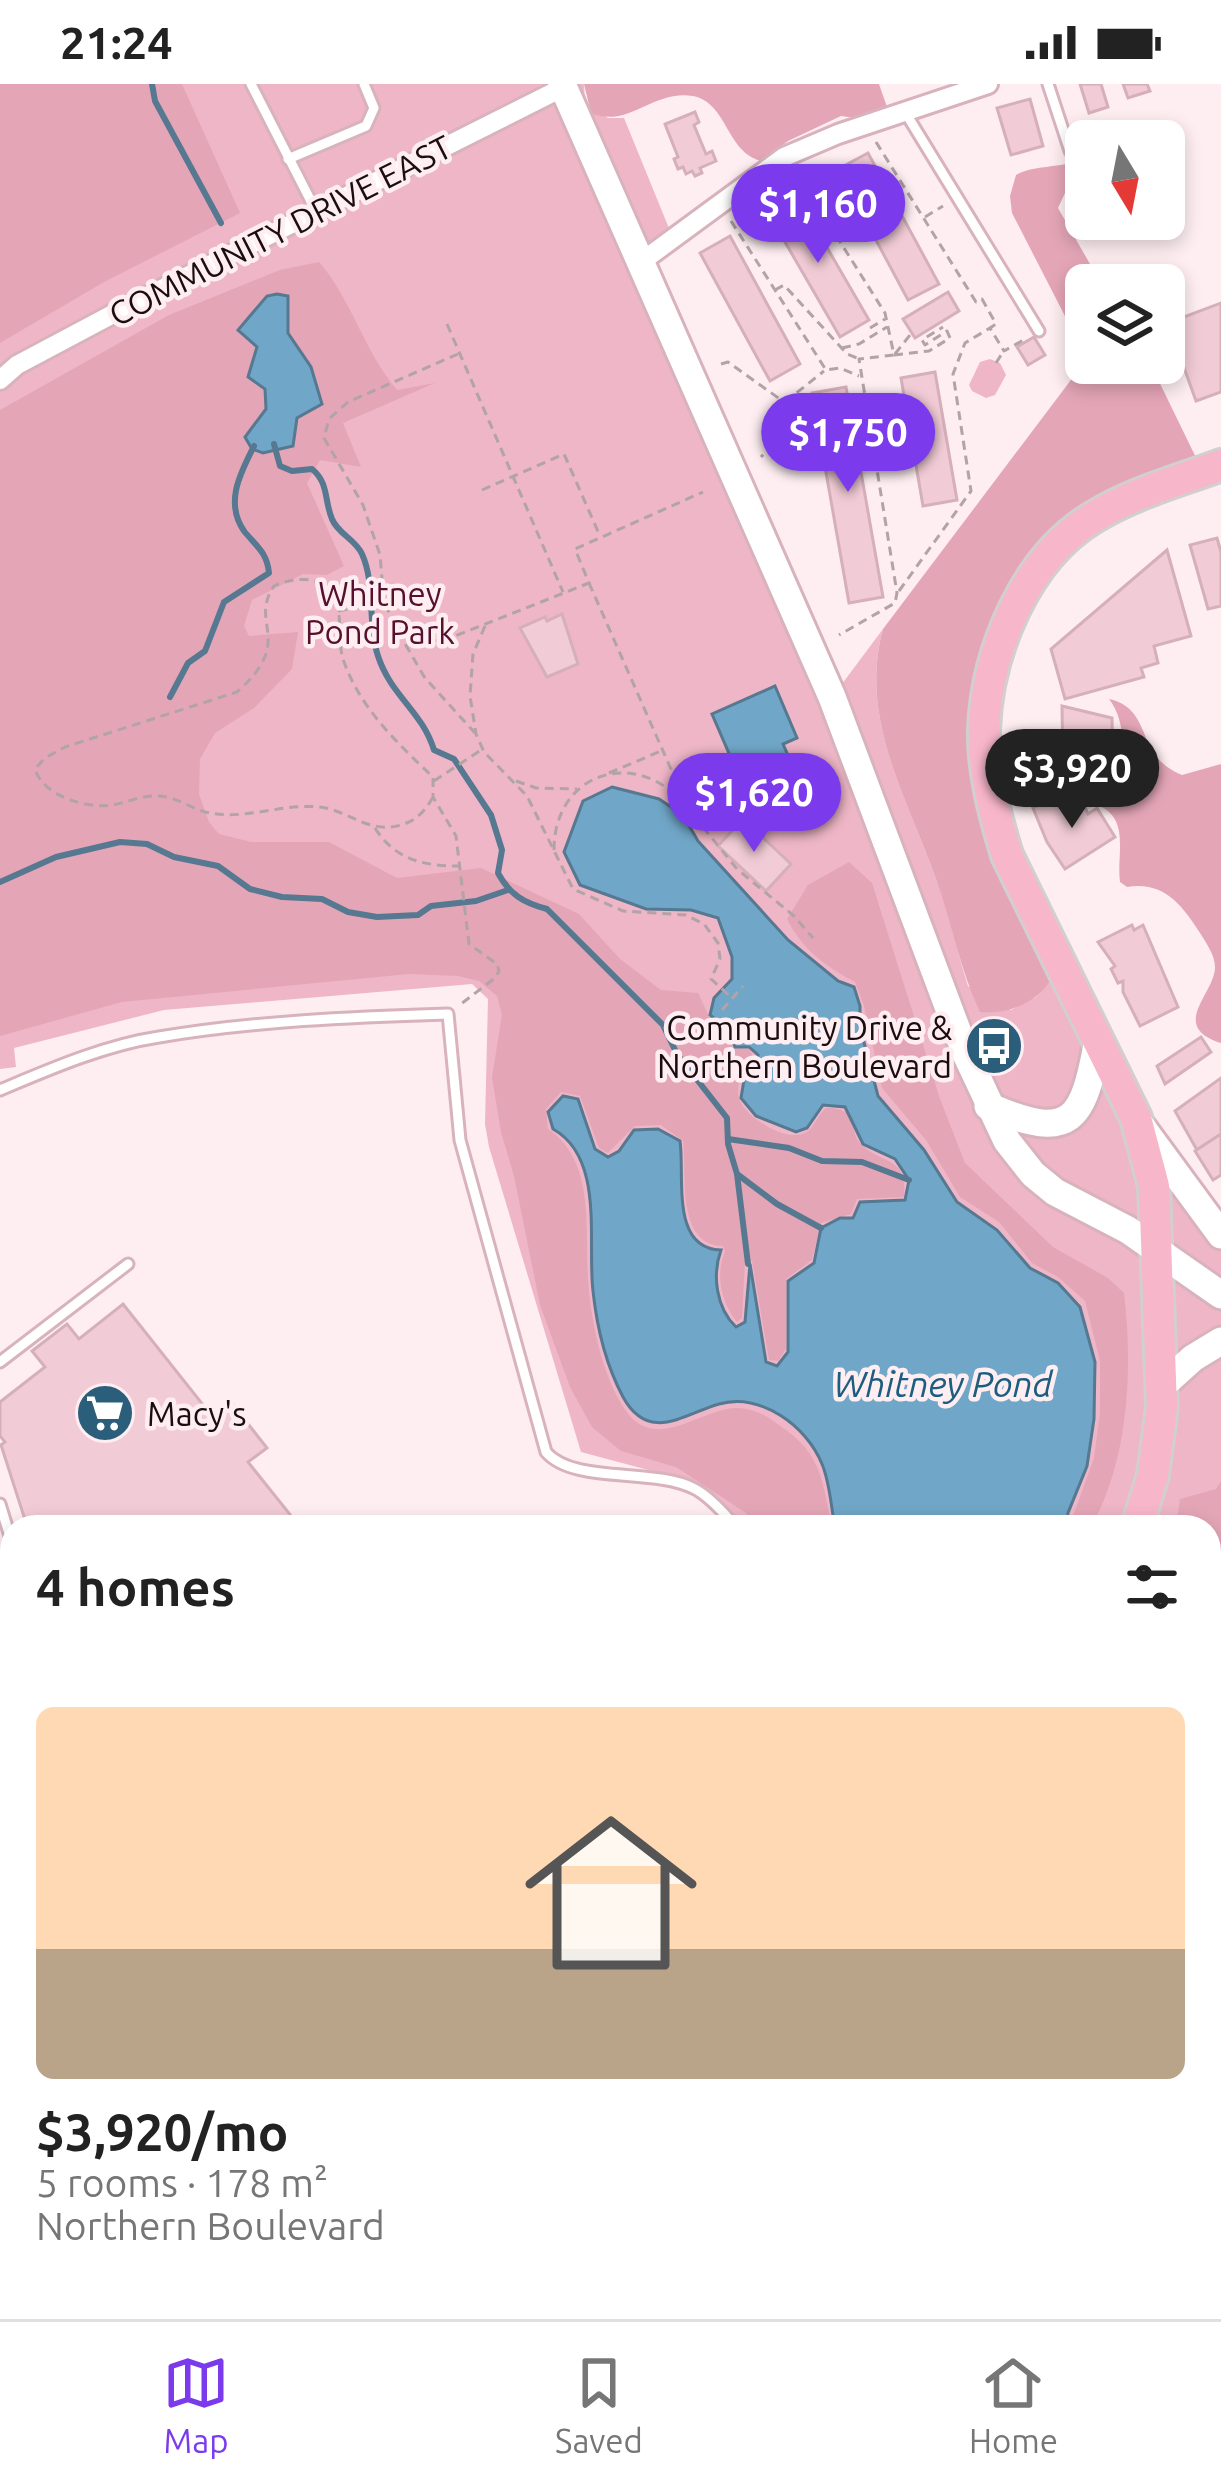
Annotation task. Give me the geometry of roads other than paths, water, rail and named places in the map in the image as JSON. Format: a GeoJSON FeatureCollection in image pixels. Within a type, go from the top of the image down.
{"type":"FeatureCollection","features":[{"type":"Feature","properties":{"kind":"main road"},"geometry":{"type":"LineString","coordinates":[[563,86],[832,697],[988,1106],[1019,1158],[1044,1183],[1158,1250],[1221,1295]]}},
{"type":"Feature","properties":{"kind":"main road"},"geometry":{"type":"LineString","coordinates":[[1221,465],[1127,499],[1090,518],[1060,542],[1011,617],[989,690],[984,729],[986,766],[1007,856],[1034,916],[1136,1118],[1221,1235]]}},
{"type":"Feature","properties":{"kind":"main road"},"geometry":{"type":"LineString","coordinates":[[988,1106],[1033,1123],[1055,1123],[1073,1114],[1088,1093],[1098,1040]]}},
{"type":"Feature","properties":{"kind":"main road"},"geometry":{"type":"LineString","coordinates":[[1136,1118],[1154,1186],[1162,1386],[1157,1451],[1140,1515]]}},
{"type":"Feature","properties":{"kind":"main road"},"geometry":{"type":"LineString","coordinates":[[1162,1386],[1192,1358],[1221,1341]]}},
{"type":"Feature","properties":{"kind":"street"},"geometry":{"type":"LineString","coordinates":[[641,262],[784,157],[988,84]]}},
{"type":"Feature","properties":{"kind":"street","name":"COMMUNITY DRIVE EAST"},"geometry":{"type":"LineString","coordinates":[[0,380],[17,365],[128,306],[563,86]]}},
{"type":"Feature","properties":{"kind":"lane"},"geometry":{"type":"LineString","coordinates":[[251,84],[316,211]]}},
{"type":"Feature","properties":{"kind":"lane"},"geometry":{"type":"LineString","coordinates":[[288,159],[366,126],[374,109],[364,84]]}},
{"type":"Feature","properties":{"kind":"lane"},"geometry":{"type":"LineString","coordinates":[[1048,84],[1065,136]]}},
{"type":"Feature","properties":{"kind":"lane"},"geometry":{"type":"LineString","coordinates":[[905,112],[1039,331]]}},
{"type":"Feature","properties":{"kind":"lane"},"geometry":{"type":"LineString","coordinates":[[0,1090],[50,1069],[156,1037],[448,1014],[460,1140],[546,1452],[570,1468],[649,1475],[696,1488],[722,1515]]}},
{"type":"Feature","properties":{"kind":"lane"},"geometry":{"type":"LineString","coordinates":[[0,1362],[128,1264]]}},
{"type":"Feature","properties":{"kind":"water"},"geometry":{"type":"Polygon","coordinates":[[[267,296],[288,296],[288,333],[311,367],[322,404],[297,418],[293,446],[263,453],[252,449],[245,437],[266,409],[265,389],[248,377],[257,347],[238,330],[267,296]]]}},
{"type":"Feature","properties":{"kind":"water"},"geometry":{"type":"Polygon","coordinates":[[[775,686],[797,738],[783,744],[794,769],[760,784],[749,760],[734,765],[712,714],[775,686]]]}},
{"type":"Feature","properties":{"kind":"water","name":"Whitney Pond"},"geometry":{"type":"Polygon","coordinates":[[[612,787],[659,799],[683,815],[698,841],[788,940],[838,981],[854,987],[878,1096],[924,1150],[957,1202],[997,1230],[1030,1268],[1058,1283],[1080,1307],[1095,1362],[1094,1419],[1087,1466],[1068,1515],[833,1515],[815,1450],[780,1415],[735,1402],[656,1423],[633,1411],[623,1397],[597,1319],[587,1180],[569,1142],[553,1129],[548,1112],[563,1096],[578,1099],[595,1149],[608,1157],[619,1151],[634,1130],[658,1129],[680,1141],[687,1224],[705,1246],[721,1250],[720,1301],[736,1327],[745,1322],[750,1264],[766,1362],[777,1366],[788,1352],[788,1281],[814,1263],[821,1228],[840,1218],[853,1218],[860,1202],[905,1200],[909,1180],[895,1159],[863,1144],[845,1107],[823,1105],[807,1128],[796,1132],[756,1116],[741,1098],[746,1068],[758,1062],[758,1055],[749,1047],[735,1047],[727,1028],[710,1015],[714,998],[732,979],[732,957],[718,918],[691,910],[646,909],[580,885],[564,852],[583,801],[612,787]]]}},
{"type":"Feature","properties":{"kind":"waterway"},"geometry":{"type":"LineString","coordinates":[[152,84],[155,101],[221,223]]}},
{"type":"Feature","properties":{"kind":"waterway"},"geometry":{"type":"LineString","coordinates":[[274,444],[280,466],[292,471],[312,469],[317,474],[335,524],[362,554],[375,643],[384,670],[422,724],[434,750],[454,759],[491,815],[502,850],[498,873],[507,887],[547,909],[663,1025],[677,1054],[727,1118],[737,1174],[777,1204],[821,1228]]}},
{"type":"Feature","properties":{"kind":"waterway"},"geometry":{"type":"LineString","coordinates":[[170,697],[188,663],[205,651],[224,602],[269,573],[263,554],[244,531],[235,509],[237,487],[254,446]]}},
{"type":"Feature","properties":{"kind":"waterway"},"geometry":{"type":"LineString","coordinates":[[0,882],[56,857],[120,842],[147,844],[174,857],[218,866],[250,889],[322,899],[348,912],[377,917],[418,915],[431,906],[476,901],[508,890]]}},
{"type":"Feature","properties":{"kind":"waterway"},"geometry":{"type":"LineString","coordinates":[[728,1139],[789,1148],[822,1161],[862,1162],[909,1180]]}},
{"type":"Feature","properties":{"kind":"waterway"},"geometry":{"type":"LineString","coordinates":[[737,1174],[748,1264]]}},
{"type":"Feature","properties":{"kind":"place","name":"Community Drive & Northern Boulevard"},"geometry":{"type":"Point","coordinates":[994,1046]}},
{"type":"Feature","properties":{"kind":"place","name":"Macy's"},"geometry":{"type":"Point","coordinates":[105,1413]}},
{"type":"Feature","properties":{"kind":"park label","name":"Whitney Pond Park"},"geometry":{"type":"Point","coordinates":[380,612]}}]}
